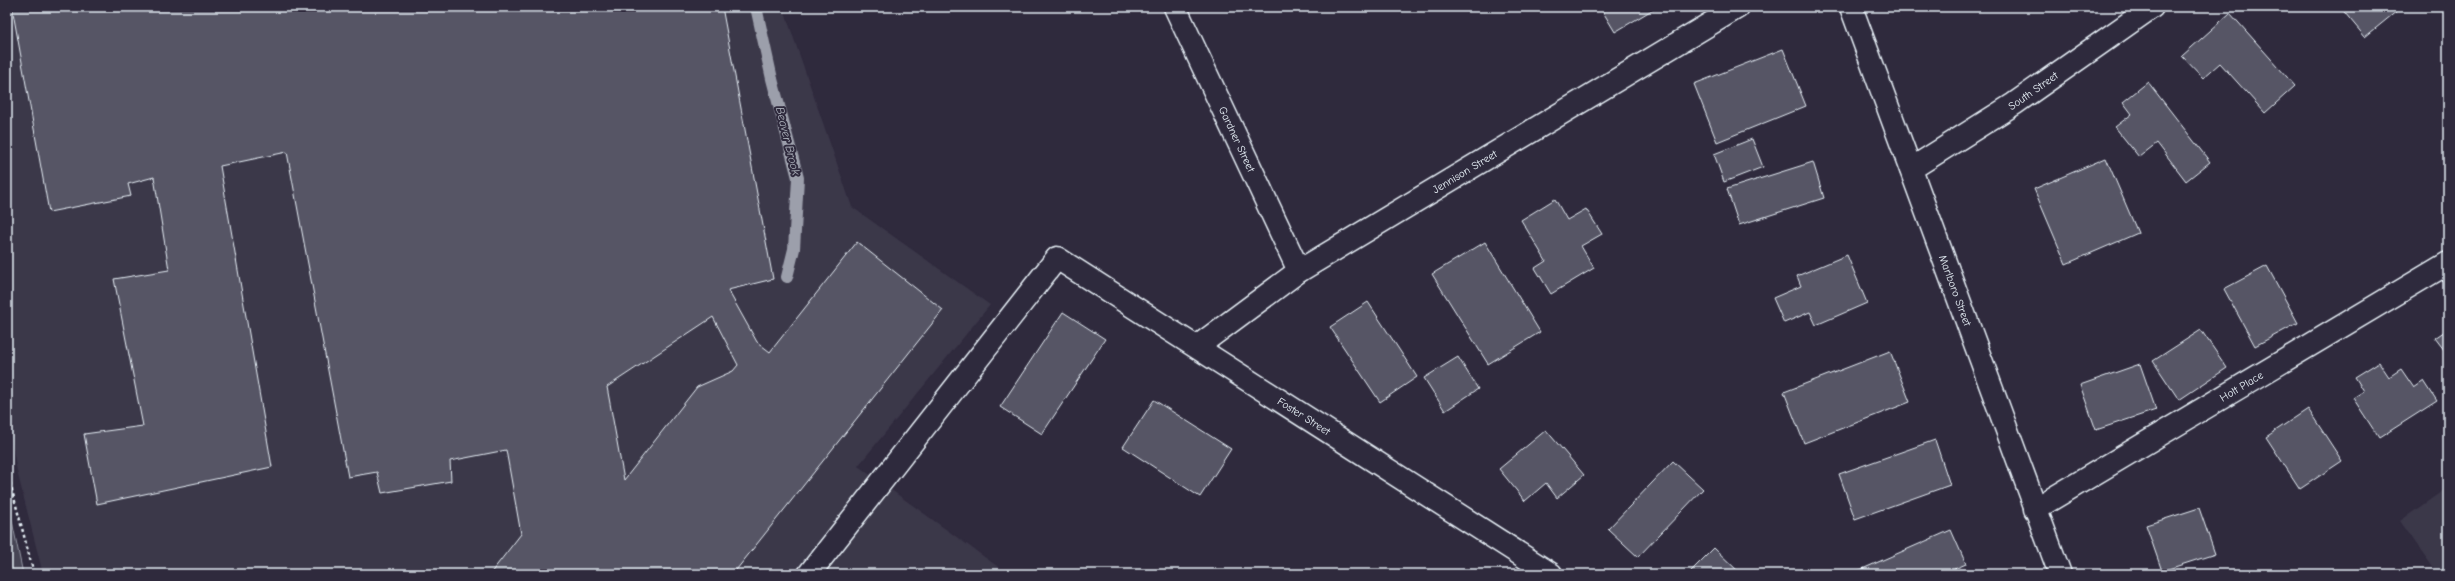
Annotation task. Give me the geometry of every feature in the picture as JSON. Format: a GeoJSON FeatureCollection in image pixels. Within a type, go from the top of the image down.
{"type":"FeatureCollection","features":[{"type":"Feature","properties":{"kind":"street","name":"Gardner Street"},"geometry":{"type":"LineString","coordinates":[[1175,7],[1299,271]]}},
{"type":"Feature","properties":{"kind":"street","name":"Jennison Street"},"geometry":{"type":"LineString","coordinates":[[1198,346],[1299,271],[1738,7]]}},
{"type":"Feature","properties":{"kind":"street","name":"Marlboro Street"},"geometry":{"type":"LineString","coordinates":[[1851,7],[2060,574]]}},
{"type":"Feature","properties":{"kind":"street","name":"South Street"},"geometry":{"type":"LineString","coordinates":[[1911,169],[2014,104],[2152,7]]}},
{"type":"Feature","properties":{"kind":"street","name":"Foster Street"},"geometry":{"type":"LineString","coordinates":[[808,574],[1057,258],[1198,346],[1551,574]]}},
{"type":"Feature","properties":{"kind":"street","name":"Holt Place"},"geometry":{"type":"LineString","coordinates":[[2035,509],[2448,263]]}},
{"type":"Feature","properties":{"kind":"path"},"geometry":{"type":"LineString","coordinates":[[7,471],[34,574]]}},
{"type":"Feature","properties":{"kind":"shaded area"},"geometry":{"type":"Polygon","coordinates":[[[7,7],[783,7],[852,207],[990,305],[858,466],[1008,574],[43,574],[17,471],[7,417],[7,7]]]}},
{"type":"Feature","properties":{"kind":"shaded area"},"geometry":{"type":"Polygon","coordinates":[[[2448,487],[2448,574],[2436,574],[2437,573],[2400,521],[2448,487]]]}},
{"type":"Feature","properties":{"kind":"shaded area"},"geometry":{"type":"Polygon","coordinates":[[[7,497],[23,574],[7,574],[7,497]]]}},
{"type":"Feature","properties":{"kind":"building"},"geometry":{"type":"Polygon","coordinates":[[[12,7],[722,7],[773,279],[728,290],[757,342],[770,352],[857,242],[943,310],[733,574],[490,574],[521,534],[506,450],[450,461],[451,481],[382,493],[377,472],[348,477],[287,152],[220,166],[272,467],[97,504],[84,434],[143,426],[114,279],[169,270],[154,177],[128,184],[131,196],[49,212],[12,7]],[[713,317],[607,387],[624,480],[697,387],[733,371],[738,365],[713,317]]]}},
{"type":"Feature","properties":{"kind":"building"},"geometry":{"type":"Polygon","coordinates":[[[1600,7],[1657,7],[1615,32],[1600,7]]]}},
{"type":"Feature","properties":{"kind":"building"},"geometry":{"type":"Polygon","coordinates":[[[2340,7],[2394,7],[2397,11],[2365,37],[2340,7]]]}},
{"type":"Feature","properties":{"kind":"building"},"geometry":{"type":"Polygon","coordinates":[[[2230,13],[2295,86],[2265,113],[2220,63],[2203,78],[2182,56],[2230,13]]]}},
{"type":"Feature","properties":{"kind":"building"},"geometry":{"type":"Polygon","coordinates":[[[1783,49],[1806,106],[1717,142],[1694,84],[1783,49]]]}},
{"type":"Feature","properties":{"kind":"building"},"geometry":{"type":"Polygon","coordinates":[[[2148,82],[2210,162],[2186,181],[2157,143],[2139,157],[2115,127],[2132,114],[2123,102],[2148,82]]]}},
{"type":"Feature","properties":{"kind":"building"},"geometry":{"type":"Polygon","coordinates":[[[1752,139],[1763,167],[1724,182],[1714,154],[1752,139]]]}},
{"type":"Feature","properties":{"kind":"building"},"geometry":{"type":"Polygon","coordinates":[[[2106,158],[2138,233],[2066,264],[2034,189],[2106,158]]]}},
{"type":"Feature","properties":{"kind":"building"},"geometry":{"type":"Polygon","coordinates":[[[1813,162],[1824,198],[1739,225],[1727,189],[1813,162]]]}},
{"type":"Feature","properties":{"kind":"building"},"geometry":{"type":"Polygon","coordinates":[[[1555,199],[1567,220],[1586,209],[1602,234],[1581,246],[1594,268],[1551,294],[1535,268],[1546,261],[1521,220],[1555,199]]]}},
{"type":"Feature","properties":{"kind":"building"},"geometry":{"type":"Polygon","coordinates":[[[1485,242],[1540,332],[1488,364],[1432,274],[1485,242]]]}},
{"type":"Feature","properties":{"kind":"building"},"geometry":{"type":"Polygon","coordinates":[[[1847,255],[1867,303],[1816,325],[1810,312],[1784,323],[1773,298],[1801,286],[1797,276],[1847,255]]]}},
{"type":"Feature","properties":{"kind":"building"},"geometry":{"type":"Polygon","coordinates":[[[2267,266],[2298,323],[2255,346],[2224,289],[2267,266]]]}},
{"type":"Feature","properties":{"kind":"building"},"geometry":{"type":"Polygon","coordinates":[[[1368,302],[1417,377],[1380,402],[1330,327],[1368,302]]]}},
{"type":"Feature","properties":{"kind":"building"},"geometry":{"type":"Polygon","coordinates":[[[1063,312],[1105,339],[1042,434],[1000,407],[1063,312]]]}},
{"type":"Feature","properties":{"kind":"building"},"geometry":{"type":"Polygon","coordinates":[[[2448,329],[2448,355],[2435,338],[2448,329]]]}},
{"type":"Feature","properties":{"kind":"building"},"geometry":{"type":"Polygon","coordinates":[[[2201,330],[2227,368],[2179,400],[2153,361],[2201,330]]]}},
{"type":"Feature","properties":{"kind":"building"},"geometry":{"type":"Polygon","coordinates":[[[1890,351],[1910,402],[1804,443],[1784,392],[1890,351]]]}},
{"type":"Feature","properties":{"kind":"building"},"geometry":{"type":"Polygon","coordinates":[[[1458,357],[1478,389],[1445,411],[1424,378],[1458,357]]]}},
{"type":"Feature","properties":{"kind":"building"},"geometry":{"type":"Polygon","coordinates":[[[2379,362],[2389,377],[2401,369],[2414,388],[2424,381],[2437,401],[2379,438],[2353,398],[2364,391],[2355,377],[2379,362]]]}},
{"type":"Feature","properties":{"kind":"building"},"geometry":{"type":"Polygon","coordinates":[[[2140,364],[2156,410],[2096,430],[2080,385],[2140,364]]]}},
{"type":"Feature","properties":{"kind":"building"},"geometry":{"type":"Polygon","coordinates":[[[1154,400],[1231,449],[1200,497],[1123,447],[1154,400]]]}},
{"type":"Feature","properties":{"kind":"building"},"geometry":{"type":"Polygon","coordinates":[[[2308,409],[2342,461],[2300,489],[2266,437],[2308,409]]]}},
{"type":"Feature","properties":{"kind":"building"},"geometry":{"type":"Polygon","coordinates":[[[1546,430],[1584,475],[1557,498],[1546,483],[1525,501],[1499,469],[1546,430]]]}},
{"type":"Feature","properties":{"kind":"building"},"geometry":{"type":"Polygon","coordinates":[[[1935,440],[1950,485],[1855,519],[1839,474],[1935,440]]]}},
{"type":"Feature","properties":{"kind":"building"},"geometry":{"type":"Polygon","coordinates":[[[1673,461],[1703,489],[1638,557],[1608,529],[1673,461]]]}},
{"type":"Feature","properties":{"kind":"building"},"geometry":{"type":"Polygon","coordinates":[[[2199,508],[2215,554],[2162,571],[2146,525],[2199,508]]]}},
{"type":"Feature","properties":{"kind":"building"},"geometry":{"type":"Polygon","coordinates":[[[1951,530],[1966,564],[1943,574],[1851,574],[1951,530]]]}},
{"type":"Feature","properties":{"kind":"building"},"geometry":{"type":"Polygon","coordinates":[[[1714,548],[1741,574],[1688,574],[1714,548]]]}},
{"type":"Feature","properties":{"kind":"waterway","name":"Beaver Brook"},"geometry":{"type":"LineString","coordinates":[[756,7],[772,79],[798,178],[794,249],[787,277]]}}]}
